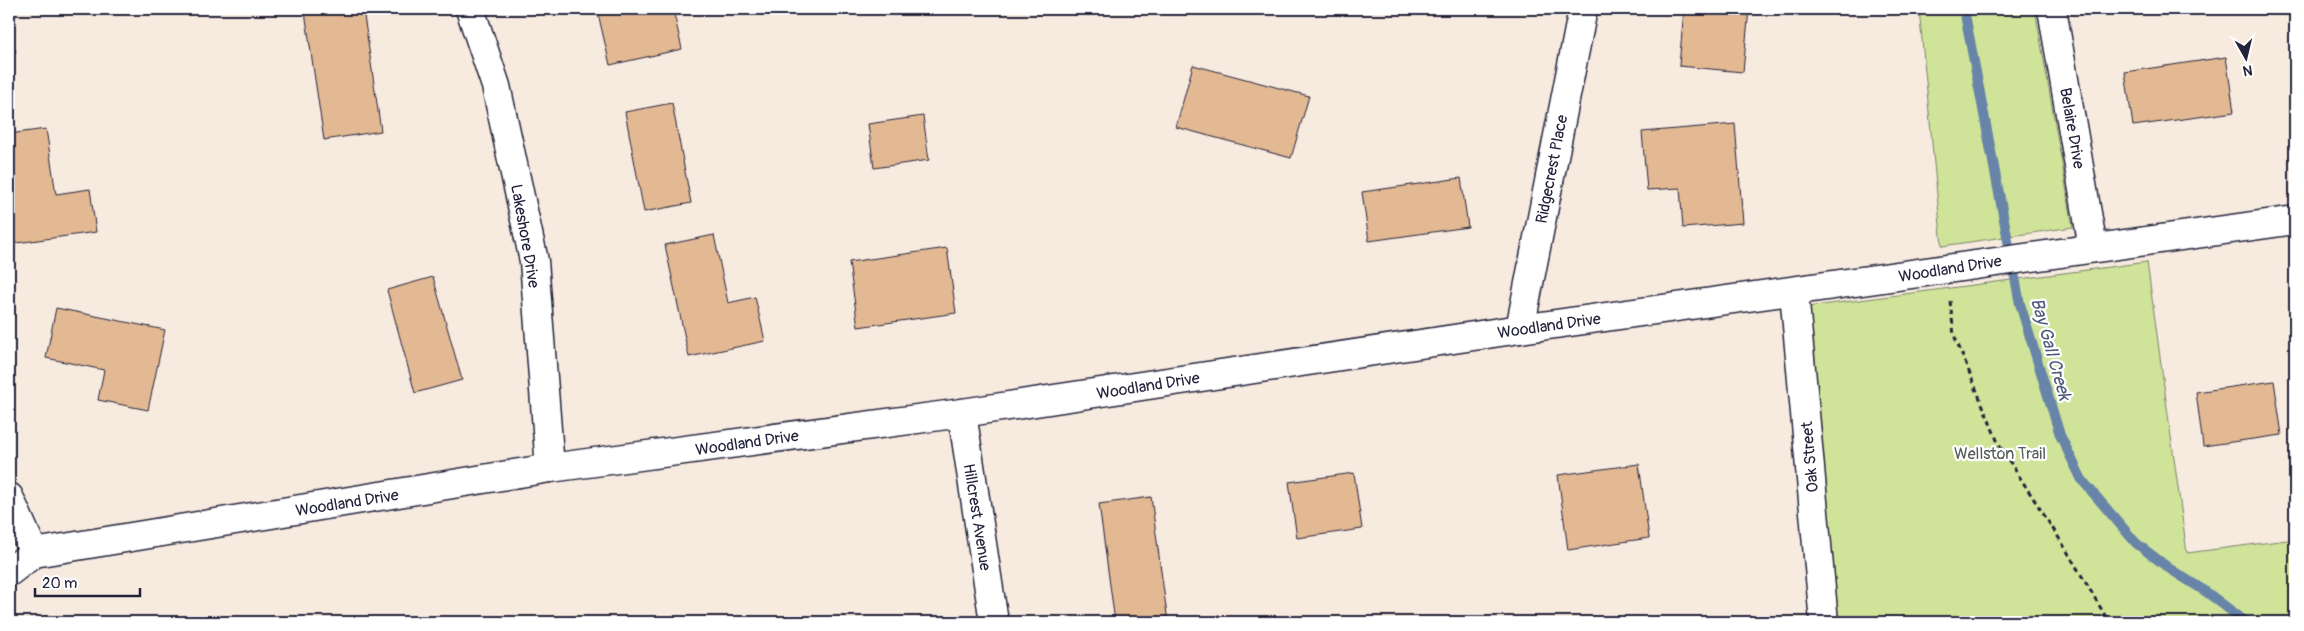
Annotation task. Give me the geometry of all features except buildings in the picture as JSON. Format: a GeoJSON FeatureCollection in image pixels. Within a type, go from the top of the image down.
{"type":"FeatureCollection","features":[{"type":"Feature","properties":{"kind":"street","name":"Lakeshore Drive"},"geometry":{"type":"LineString","coordinates":[[470,9],[496,86],[534,261],[550,468]]}},
{"type":"Feature","properties":{"kind":"street","name":"Ridgecrest Place"},"geometry":{"type":"LineString","coordinates":[[1520,329],[1583,9]]}},
{"type":"Feature","properties":{"kind":"street","name":"Belaire Drive"},"geometry":{"type":"LineString","coordinates":[[2052,9],[2093,248]]}},
{"type":"Feature","properties":{"kind":"street","name":"Woodland Drive"},"geometry":{"type":"LineString","coordinates":[[9,572],[34,553],[550,468],[962,412],[1520,329],[1794,292],[1981,263],[2295,220]]}},
{"type":"Feature","properties":{"kind":"street","name":"Oak Street"},"geometry":{"type":"LineString","coordinates":[[1794,292],[1824,622]]}},
{"type":"Feature","properties":{"kind":"street","name":"Hillcrest Avenue"},"geometry":{"type":"LineString","coordinates":[[962,412],[994,622]]}},
{"type":"Feature","properties":{"kind":"street"},"geometry":{"type":"LineString","coordinates":[[9,497],[34,553]]}},
{"type":"Feature","properties":{"kind":"path"},"geometry":{"type":"LineString","coordinates":[[1946,269],[1954,336],[1999,445],[2064,546],[2109,622]]}},
{"type":"Feature","properties":{"kind":"green space"},"geometry":{"type":"Polygon","coordinates":[[[1919,9],[2035,9],[2073,227],[1942,246],[1919,9]]]}},
{"type":"Feature","properties":{"kind":"green space","name":"Wellston Trail"},"geometry":{"type":"Polygon","coordinates":[[[2147,262],[2187,553],[2295,539],[2295,622],[1836,622],[1807,307],[2147,262]]]}},
{"type":"Feature","properties":{"kind":"waterway","name":"Bay Gall Creek"},"geometry":{"type":"LineString","coordinates":[[1964,9],[2020,304],[2060,435],[2082,480],[2136,543],[2246,622]]}}]}
